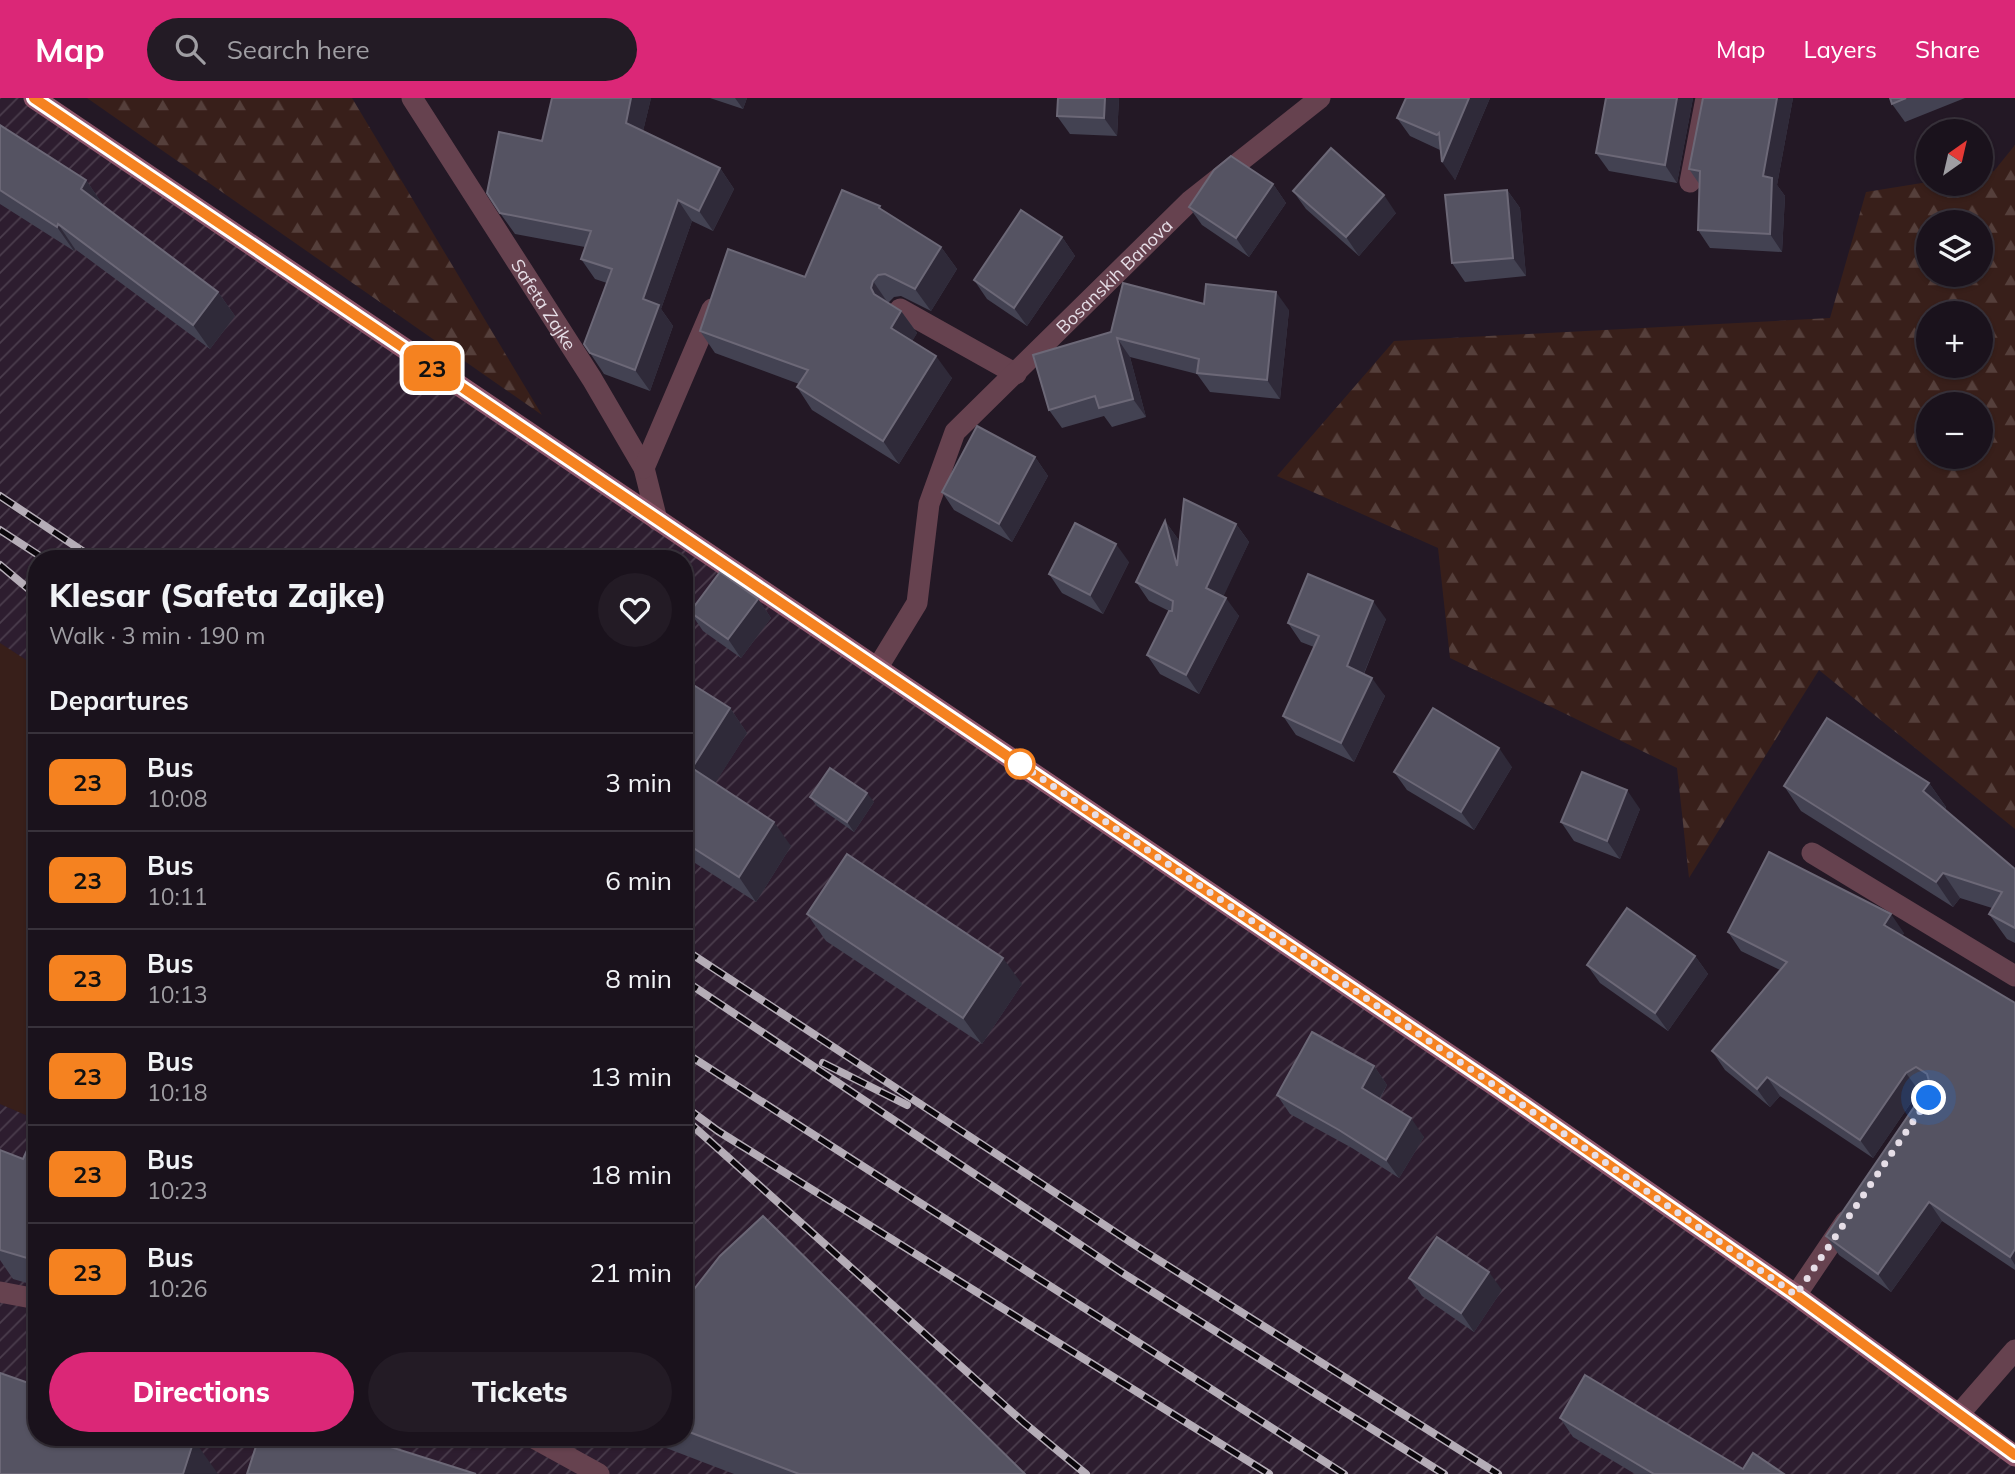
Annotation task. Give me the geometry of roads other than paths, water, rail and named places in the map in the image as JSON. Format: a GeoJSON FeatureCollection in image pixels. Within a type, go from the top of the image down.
{"type":"FeatureCollection","features":[{"type":"Feature","properties":{"kind":"main road"},"geometry":{"type":"LineString","coordinates":[[34,98],[1494,1085],[1796,1295],[2015,1455]]}},
{"type":"Feature","properties":{"kind":"street","name":"Safeta Zajke"},"geometry":{"type":"LineString","coordinates":[[412,98],[592,379],[643,468],[657,520]]}},
{"type":"Feature","properties":{"kind":"street","name":"Bosanskih Banova"},"geometry":{"type":"LineString","coordinates":[[878,667],[917,603],[929,504],[955,432],[1190,201],[1320,98]]}},
{"type":"Feature","properties":{"kind":"street"},"geometry":{"type":"LineString","coordinates":[[1690,182],[1706,98]]}},
{"type":"Feature","properties":{"kind":"street"},"geometry":{"type":"LineString","coordinates":[[643,468],[721,287]]}},
{"type":"Feature","properties":{"kind":"street"},"geometry":{"type":"LineString","coordinates":[[900,309],[1016,374]]}},
{"type":"Feature","properties":{"kind":"street"},"geometry":{"type":"LineString","coordinates":[[1812,853],[2015,976]]}},
{"type":"Feature","properties":{"kind":"street"},"geometry":{"type":"LineString","coordinates":[[1796,1295],[1858,1202]]}},
{"type":"Feature","properties":{"kind":"street"},"geometry":{"type":"LineString","coordinates":[[0,1293],[28,1298]]}},
{"type":"Feature","properties":{"kind":"street"},"geometry":{"type":"LineString","coordinates":[[1959,1413],[2015,1350]]}},
{"type":"Feature","properties":{"kind":"street"},"geometry":{"type":"LineString","coordinates":[[548,1446],[598,1474]]}},
{"type":"Feature","properties":{"kind":"railway"},"geometry":{"type":"LineString","coordinates":[[0,496],[81,550]]}},
{"type":"Feature","properties":{"kind":"railway"},"geometry":{"type":"LineString","coordinates":[[0,530],[31,550]]}},
{"type":"Feature","properties":{"kind":"railway"},"geometry":{"type":"LineString","coordinates":[[0,565],[28,588]]}},
{"type":"Feature","properties":{"kind":"railway"},"geometry":{"type":"LineString","coordinates":[[693,955],[1141,1249],[1498,1474]]}},
{"type":"Feature","properties":{"kind":"railway"},"geometry":{"type":"LineString","coordinates":[[693,986],[1121,1272],[1444,1474]]}},
{"type":"Feature","properties":{"kind":"railway"},"geometry":{"type":"LineString","coordinates":[[693,1058],[1344,1474]]}},
{"type":"Feature","properties":{"kind":"railway"},"geometry":{"type":"LineString","coordinates":[[823,1063],[907,1105]]}},
{"type":"Feature","properties":{"kind":"railway"},"geometry":{"type":"LineString","coordinates":[[693,1113],[718,1131],[1269,1474]]}},
{"type":"Feature","properties":{"kind":"railway"},"geometry":{"type":"LineString","coordinates":[[693,1126],[1023,1422],[1086,1474]]}}]}
